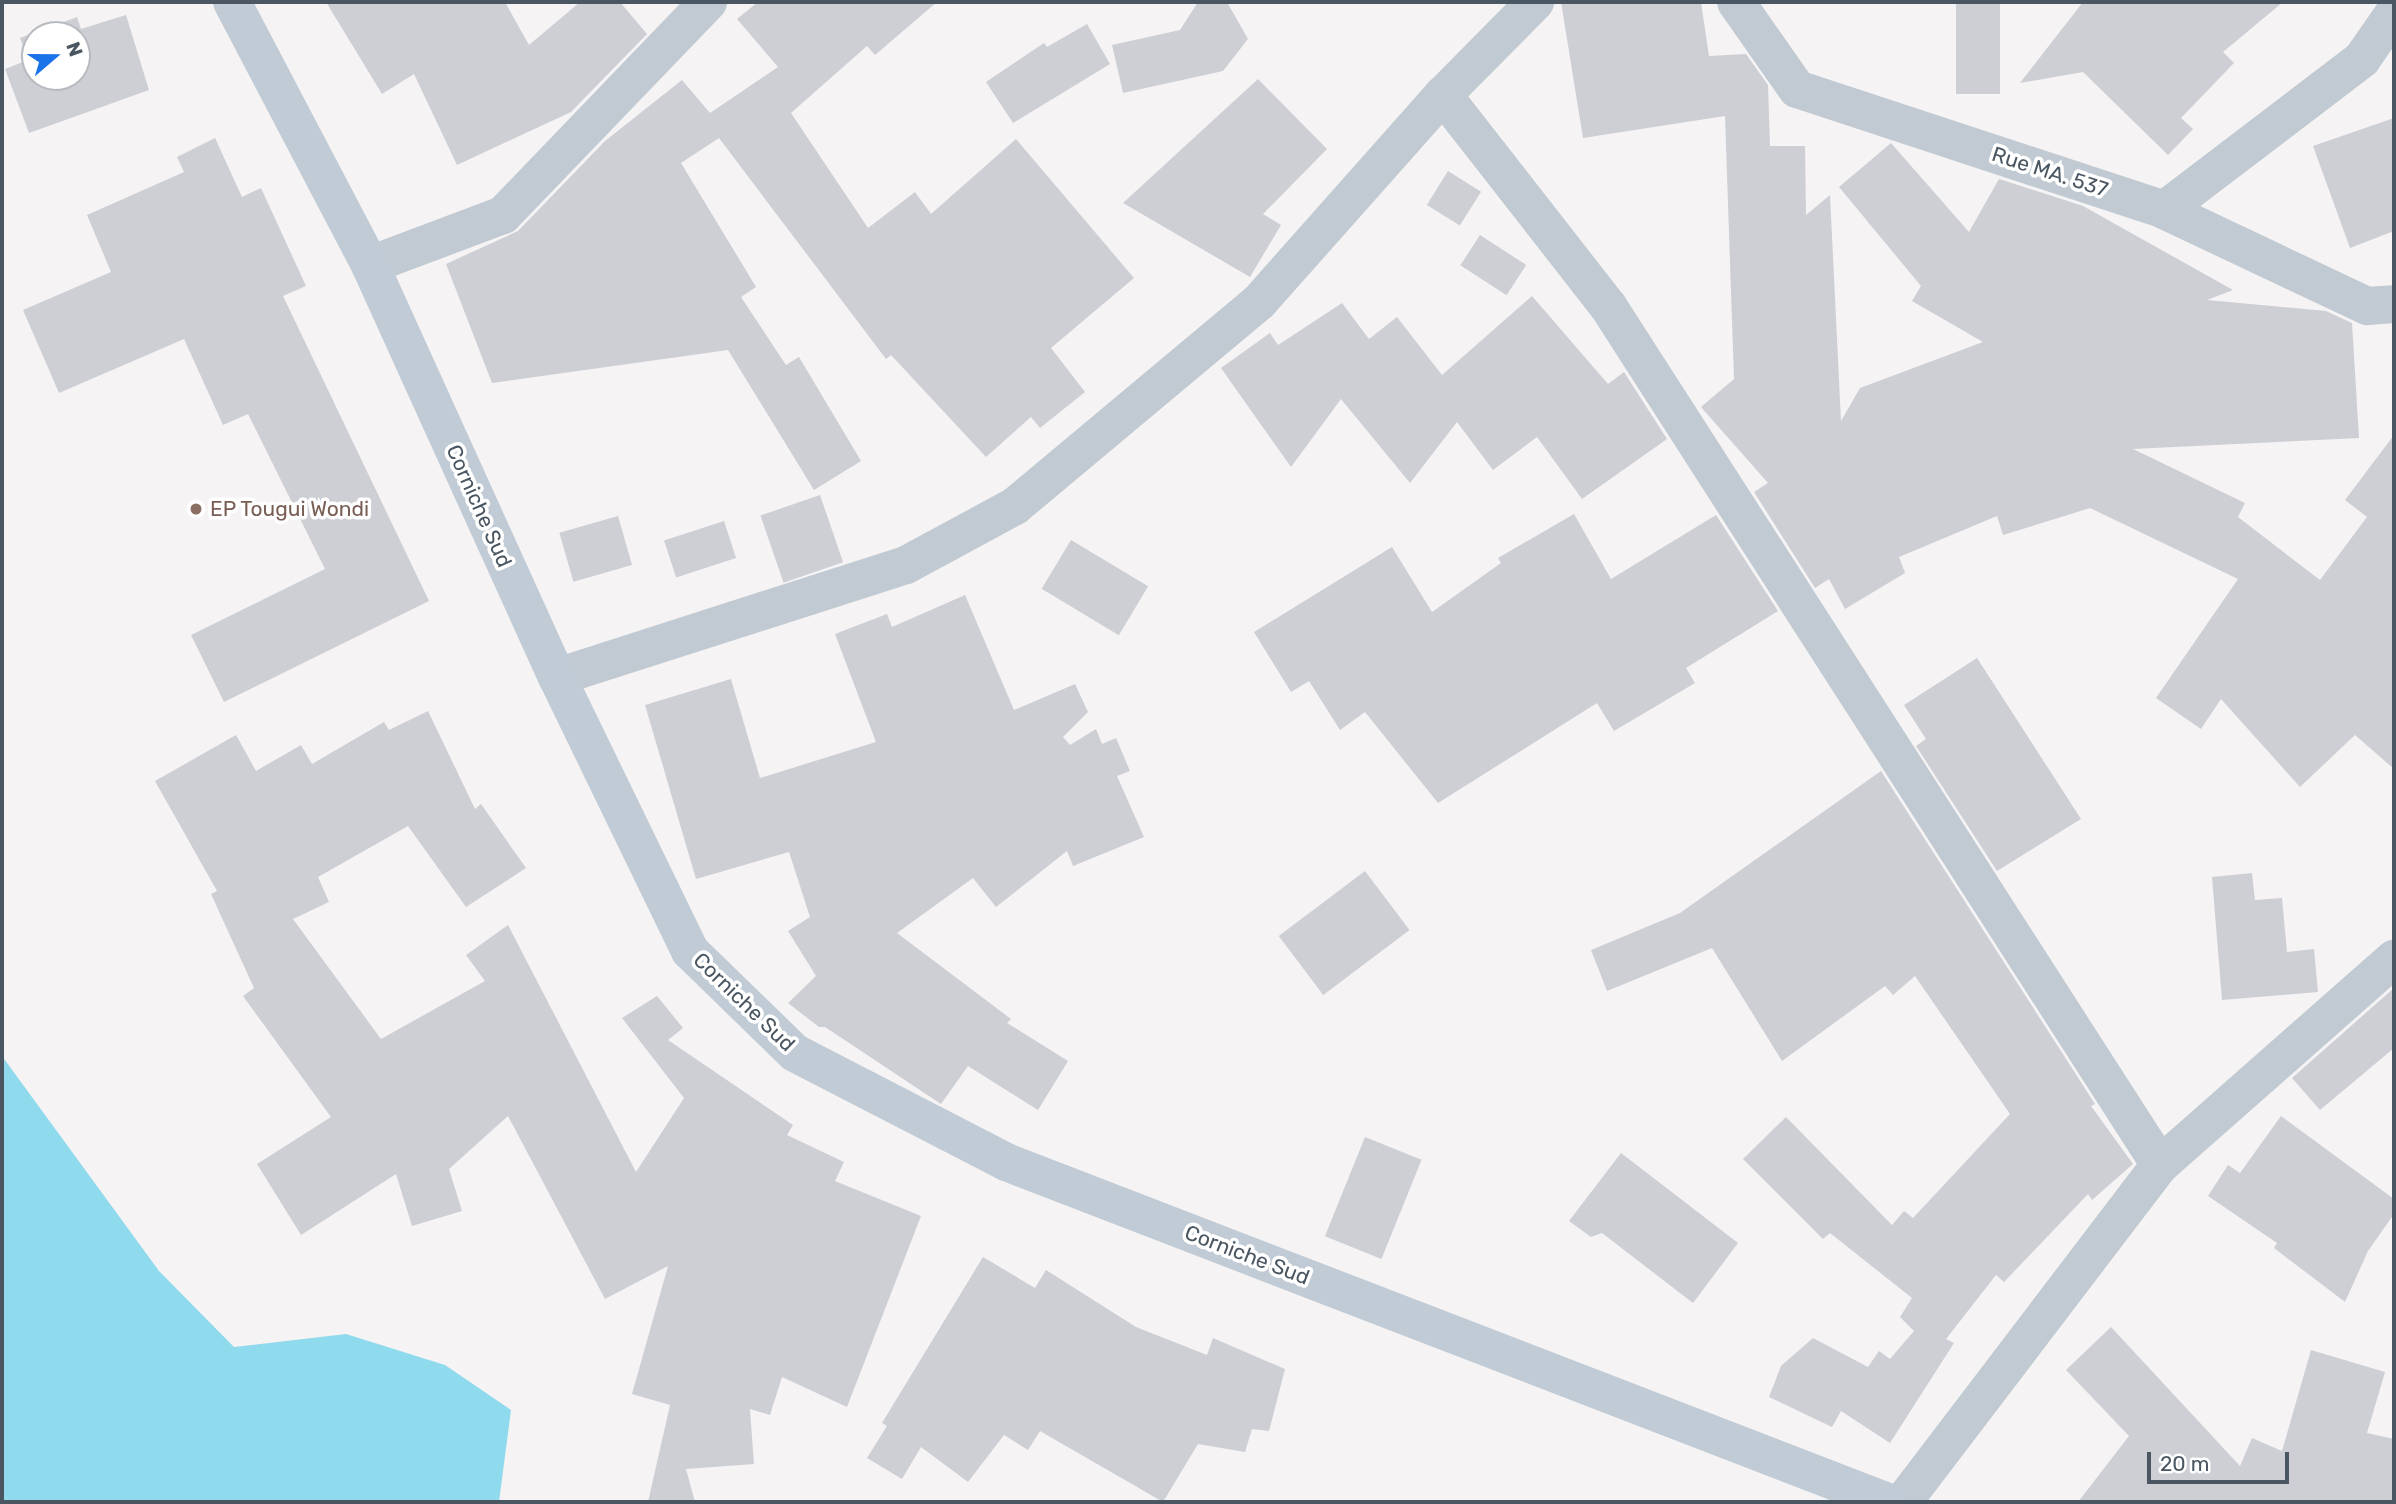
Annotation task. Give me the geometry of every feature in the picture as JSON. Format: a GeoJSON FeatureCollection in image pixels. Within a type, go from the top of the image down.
{"type":"FeatureCollection","features":[{"type":"Feature","properties":{"kind":"main road","name":"Corniche Sud"},"geometry":{"type":"LineString","coordinates":[[232,2],[370,265],[557,677],[690,951],[795,1053],[1006,1162],[1888,1502]]}},
{"type":"Feature","properties":{"kind":"street"},"geometry":{"type":"LineString","coordinates":[[370,265],[503,215],[708,2]]}},
{"type":"Feature","properties":{"kind":"street"},"geometry":{"type":"LineString","coordinates":[[557,677],[906,565],[1015,506],[1259,302],[1443,95],[1535,2]]}},
{"type":"Feature","properties":{"kind":"street","name":"Rue MA. 537"},"geometry":{"type":"LineString","coordinates":[[1737,2],[1797,89],[2164,210],[2367,306],[2394,304]]}},
{"type":"Feature","properties":{"kind":"street"},"geometry":{"type":"LineString","coordinates":[[2164,210],[2362,60],[2394,12]]}},
{"type":"Feature","properties":{"kind":"street"},"geometry":{"type":"LineString","coordinates":[[1443,95],[1608,306],[2160,1165]]}},
{"type":"Feature","properties":{"kind":"street"},"geometry":{"type":"LineString","coordinates":[[1903,1502],[2160,1165],[2394,959]]}},
{"type":"Feature","properties":{"kind":"water"},"geometry":{"type":"Polygon","coordinates":[[[2,1056],[159,1271],[234,1347],[346,1334],[445,1365],[511,1410],[499,1502],[2,1502],[2,1056]]]}},
{"type":"Feature","properties":{"kind":"building"},"geometry":{"type":"Polygon","coordinates":[[[326,2],[505,2],[529,45],[580,2],[620,2],[647,34],[571,112],[457,165],[414,74],[382,94],[326,2]]]}},
{"type":"Feature","properties":{"kind":"building"},"geometry":{"type":"Polygon","coordinates":[[[758,2],[937,2],[875,55],[867,46],[791,113],[868,228],[915,192],[931,214],[1016,139],[1134,278],[1051,348],[1085,392],[1040,428],[1031,417],[986,457],[891,355],[886,359],[719,138],[681,163],[756,287],[741,297],[786,365],[799,357],[861,461],[814,490],[728,350],[492,383],[446,264],[518,231],[605,141],[682,80],[710,113],[778,67],[737,19],[758,2]]]}},
{"type":"Feature","properties":{"kind":"building"},"geometry":{"type":"Polygon","coordinates":[[[1198,2],[1227,2],[1248,39],[1223,71],[1123,93],[1112,45],[1180,30],[1198,2]]]}},
{"type":"Feature","properties":{"kind":"building"},"geometry":{"type":"Polygon","coordinates":[[[1561,2],[1701,2],[1709,56],[1746,54],[1768,85],[1770,146],[1805,146],[1806,215],[1830,195],[1841,421],[1860,388],[1983,342],[1912,301],[1921,286],[1839,187],[1891,143],[1969,232],[1999,179],[2083,206],[2233,290],[2207,300],[2326,311],[2352,323],[2359,438],[2133,449],[2245,503],[2238,517],[2320,580],[2367,517],[2345,500],[2394,435],[2394,769],[2355,735],[2300,787],[2221,699],[2201,729],[2156,698],[2238,579],[2090,508],[2003,535],[1997,516],[1899,557],[1905,573],[1845,609],[1829,579],[1815,588],[1754,492],[1768,483],[1701,407],[1734,379],[1725,116],[1583,138],[1561,2]]]}},
{"type":"Feature","properties":{"kind":"building"},"geometry":{"type":"Polygon","coordinates":[[[1956,2],[2000,2],[2000,94],[1956,94],[1956,2]]]}},
{"type":"Feature","properties":{"kind":"building"},"geometry":{"type":"Polygon","coordinates":[[[2083,2],[2283,2],[2223,52],[2234,63],[2181,118],[2193,129],[2168,155],[2083,72],[2020,83],[2083,2]]]}},
{"type":"Feature","properties":{"kind":"building"},"geometry":{"type":"Polygon","coordinates":[[[126,15],[149,90],[29,133],[5,69],[21,63],[21,91],[91,91],[91,26],[126,15]]]}},
{"type":"Feature","properties":{"kind":"building"},"geometry":{"type":"Polygon","coordinates":[[[1087,24],[1110,64],[1013,123],[986,82],[1044,43],[1047,47],[1087,24]]]}},
{"type":"Feature","properties":{"kind":"building"},"geometry":{"type":"Polygon","coordinates":[[[1258,79],[1327,149],[1263,214],[1281,225],[1250,277],[1123,203],[1258,79]]]}},
{"type":"Feature","properties":{"kind":"building"},"geometry":{"type":"Polygon","coordinates":[[[2394,118],[2394,231],[2350,248],[2313,146],[2394,118]]]}},
{"type":"Feature","properties":{"kind":"building"},"geometry":{"type":"Polygon","coordinates":[[[215,138],[242,197],[261,188],[306,286],[283,296],[429,601],[224,702],[191,635],[325,569],[248,414],[223,425],[184,339],[59,393],[23,310],[111,272],[87,215],[184,172],[177,157],[215,138]]]}},
{"type":"Feature","properties":{"kind":"building"},"geometry":{"type":"Polygon","coordinates":[[[1448,171],[1481,192],[1460,226],[1427,205],[1448,171]]]}},
{"type":"Feature","properties":{"kind":"building"},"geometry":{"type":"Polygon","coordinates":[[[1480,235],[1526,265],[1507,295],[1460,265],[1480,235]]]}},
{"type":"Feature","properties":{"kind":"building"},"geometry":{"type":"Polygon","coordinates":[[[1532,296],[1608,384],[1624,372],[1667,439],[1582,499],[1537,437],[1493,470],[1457,422],[1410,483],[1341,399],[1291,467],[1221,368],[1270,333],[1278,345],[1342,303],[1369,339],[1397,317],[1442,375],[1532,296]]]}},
{"type":"Feature","properties":{"kind":"building"},"geometry":{"type":"Polygon","coordinates":[[[820,495],[843,562],[784,583],[760,516],[820,495]]]}},
{"type":"Feature","properties":{"kind":"building"},"geometry":{"type":"Polygon","coordinates":[[[1574,514],[1611,579],[1716,515],[1778,611],[1686,668],[1695,683],[1614,731],[1597,703],[1438,803],[1365,712],[1340,730],[1309,681],[1291,692],[1254,632],[1392,547],[1432,612],[1501,563],[1498,558],[1574,514]]]}},
{"type":"Feature","properties":{"kind":"building"},"geometry":{"type":"Polygon","coordinates":[[[618,516],[632,565],[573,582],[559,533],[618,516]]]}},
{"type":"Feature","properties":{"kind":"building"},"geometry":{"type":"Polygon","coordinates":[[[724,521],[736,558],[676,578],[664,540],[724,521]]]}},
{"type":"Feature","properties":{"kind":"building"},"geometry":{"type":"Polygon","coordinates":[[[1071,540],[1148,586],[1119,635],[1042,589],[1071,540]]]}},
{"type":"Feature","properties":{"kind":"building"},"geometry":{"type":"Polygon","coordinates":[[[965,595],[1014,710],[1075,684],[1088,712],[1063,737],[1070,745],[1096,729],[1102,744],[1116,738],[1130,771],[1117,776],[1144,837],[1073,866],[1067,851],[996,907],[973,878],[897,933],[1011,1019],[1007,1023],[1068,1061],[1038,1110],[968,1066],[941,1104],[825,1027],[819,1027],[788,1003],[816,976],[788,931],[810,917],[789,852],[696,879],[645,705],[731,679],[760,778],[876,742],[835,634],[887,614],[892,627],[965,595]]]}},
{"type":"Feature","properties":{"kind":"building"},"geometry":{"type":"Polygon","coordinates":[[[1977,658],[2081,819],[1997,871],[1916,746],[1926,739],[1904,705],[1977,658]]]}},
{"type":"Feature","properties":{"kind":"building"},"geometry":{"type":"Polygon","coordinates":[[[428,711],[475,809],[481,804],[526,868],[466,907],[408,826],[318,877],[329,902],[293,919],[381,1039],[485,981],[466,955],[508,925],[636,1172],[684,1098],[622,1018],[657,996],[683,1028],[668,1040],[793,1125],[787,1135],[844,1162],[835,1181],[921,1216],[847,1407],[782,1377],[770,1415],[750,1409],[754,1464],[686,1469],[695,1502],[648,1502],[670,1405],[632,1394],[668,1266],[605,1299],[508,1116],[449,1169],[462,1211],[412,1226],[396,1174],[301,1235],[257,1164],[331,1117],[243,996],[254,988],[211,894],[217,891],[155,781],[236,735],[256,771],[301,745],[312,764],[384,722],[389,730],[428,711]]]}},
{"type":"Feature","properties":{"kind":"building"},"geometry":{"type":"Polygon","coordinates":[[[1881,771],[2095,1104],[2091,1106],[2133,1164],[2092,1200],[2088,1194],[2004,1282],[1996,1275],[1946,1339],[1954,1343],[1890,1443],[1841,1411],[1832,1427],[1769,1397],[1781,1366],[1813,1338],[1868,1367],[1879,1351],[1890,1359],[1914,1331],[1900,1317],[1912,1298],[1830,1233],[1823,1239],[1743,1159],[1786,1117],[1892,1225],[1904,1211],[1913,1218],[2010,1114],[1915,976],[1893,995],[1885,986],[1782,1061],[1712,948],[1607,991],[1591,950],[1680,913],[1881,771]]]}},
{"type":"Feature","properties":{"kind":"building"},"geometry":{"type":"Polygon","coordinates":[[[1365,871],[1410,930],[1323,995],[1279,936],[1365,871]]]}},
{"type":"Feature","properties":{"kind":"building"},"geometry":{"type":"Polygon","coordinates":[[[2252,873],[2255,900],[2282,898],[2287,952],[2314,949],[2318,992],[2222,1000],[2212,877],[2252,873]]]}},
{"type":"Feature","properties":{"kind":"building"},"geometry":{"type":"Polygon","coordinates":[[[2394,988],[2394,1048],[2320,1110],[2292,1078],[2394,988]]]}},
{"type":"Feature","properties":{"kind":"building"},"geometry":{"type":"Polygon","coordinates":[[[2281,1116],[2394,1199],[2394,1214],[2368,1251],[2345,1302],[2274,1248],[2277,1243],[2208,1196],[2228,1165],[2240,1173],[2281,1116]]]}},
{"type":"Feature","properties":{"kind":"building"},"geometry":{"type":"Polygon","coordinates":[[[1365,1137],[1422,1160],[1381,1259],[1325,1236],[1365,1137]]]}},
{"type":"Feature","properties":{"kind":"building"},"geometry":{"type":"Polygon","coordinates":[[[1621,1153],[1738,1243],[1693,1303],[1602,1233],[1591,1237],[1569,1221],[1621,1153]]]}},
{"type":"Feature","properties":{"kind":"building"},"geometry":{"type":"Polygon","coordinates":[[[983,1257],[1035,1288],[1046,1270],[1136,1327],[1207,1355],[1213,1338],[1285,1369],[1269,1431],[1252,1429],[1245,1452],[1198,1444],[1163,1502],[1040,1431],[1028,1450],[1004,1435],[968,1482],[921,1447],[902,1479],[867,1458],[887,1426],[882,1423],[983,1257]]]}},
{"type":"Feature","properties":{"kind":"building"},"geometry":{"type":"Polygon","coordinates":[[[2111,1327],[2240,1466],[2252,1438],[2282,1451],[2311,1350],[2385,1372],[2367,1433],[2394,1439],[2394,1502],[2078,1502],[2129,1436],[2066,1370],[2111,1327]]]}},
{"type":"Feature","properties":{"kind":"place","name":"EP Tougui Wondi"},"geometry":{"type":"Point","coordinates":[196,509]}}]}
